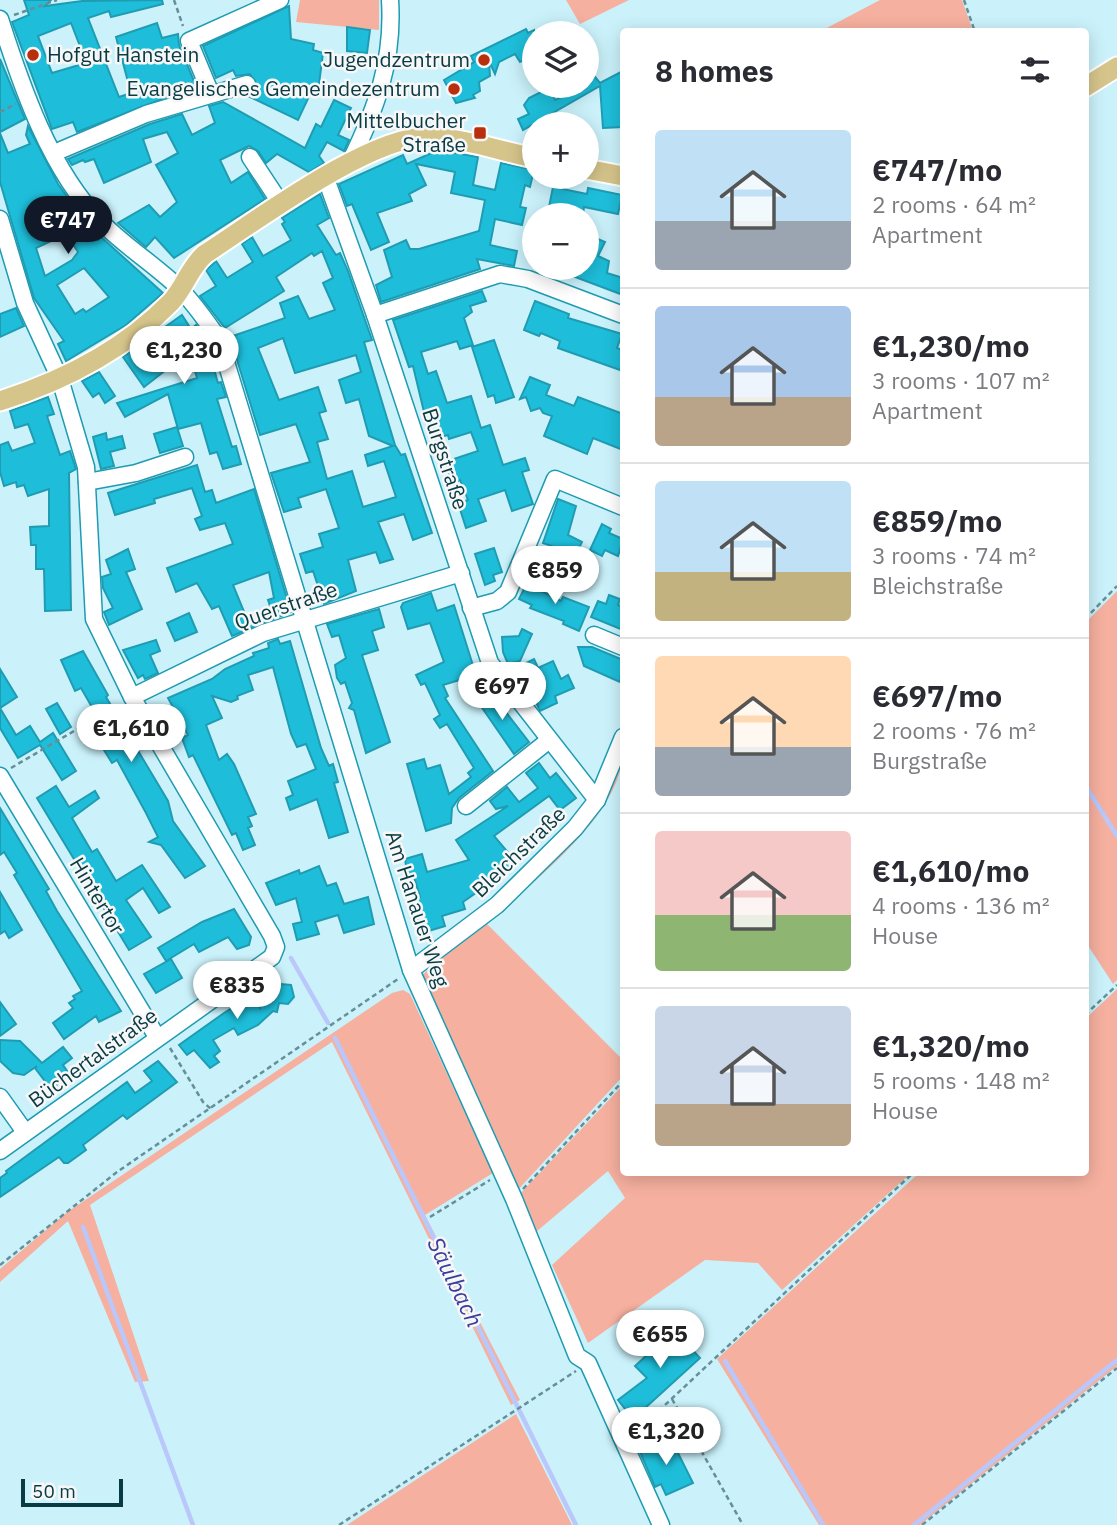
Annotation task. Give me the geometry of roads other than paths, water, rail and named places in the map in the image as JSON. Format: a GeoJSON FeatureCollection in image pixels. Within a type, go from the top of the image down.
{"type":"FeatureCollection","features":[{"type":"Feature","properties":{"kind":"main road"},"geometry":{"type":"LineString","coordinates":[[1089,85],[1117,67]]}},
{"type":"Feature","properties":{"kind":"main road"},"geometry":{"type":"LineString","coordinates":[[0,401],[60,379],[118,344],[163,308],[180,290],[198,261],[281,204],[350,162],[426,136],[522,156]]}},
{"type":"Feature","properties":{"kind":"main road"},"geometry":{"type":"LineString","coordinates":[[599,171],[620,175]]}},
{"type":"Feature","properties":{"kind":"street"},"geometry":{"type":"LineString","coordinates":[[212,94],[189,41],[280,0]]}},
{"type":"Feature","properties":{"kind":"street"},"geometry":{"type":"LineString","coordinates":[[350,162],[382,88],[389,55],[390,8],[404,0]]}},
{"type":"Feature","properties":{"kind":"street","name":"Am Hanauer Weg"},"geometry":{"type":"LineString","coordinates":[[0,20],[23,85],[54,153],[101,221],[180,290],[212,329],[226,356],[411,970],[514,1199],[577,1356],[588,1363],[661,1525]]}},
{"type":"Feature","properties":{"kind":"street"},"geometry":{"type":"LineString","coordinates":[[54,153],[146,114],[247,84]]}},
{"type":"Feature","properties":{"kind":"street"},"geometry":{"type":"LineString","coordinates":[[250,157],[281,204]]}},
{"type":"Feature","properties":{"kind":"street","name":"Burgstraße"},"geometry":{"type":"LineString","coordinates":[[325,176],[375,315],[471,608],[494,670],[597,800]]}},
{"type":"Feature","properties":{"kind":"street"},"geometry":{"type":"LineString","coordinates":[[0,219],[25,303],[60,379],[85,462],[91,610],[108,652],[132,697]]}},
{"type":"Feature","properties":{"kind":"street"},"geometry":{"type":"LineString","coordinates":[[375,315],[500,274],[528,279],[620,314]]}},
{"type":"Feature","properties":{"kind":"street"},"geometry":{"type":"LineString","coordinates":[[87,482],[136,473],[185,457]]}},
{"type":"Feature","properties":{"kind":"street"},"geometry":{"type":"LineString","coordinates":[[471,608],[497,601],[508,592],[555,479],[620,506]]}},
{"type":"Feature","properties":{"kind":"street","name":"Querstraße"},"geometry":{"type":"LineString","coordinates":[[132,697],[251,638],[305,618],[461,573]]}},
{"type":"Feature","properties":{"kind":"street"},"geometry":{"type":"LineString","coordinates":[[594,635],[620,646]]}},
{"type":"Feature","properties":{"kind":"street","name":"Büchertalstraße"},"geometry":{"type":"LineString","coordinates":[[0,1151],[272,957],[276,947],[132,697]]}},
{"type":"Feature","properties":{"kind":"street"},"geometry":{"type":"LineString","coordinates":[[466,806],[548,741]]}},
{"type":"Feature","properties":{"kind":"street","name":"Bleichstraße"},"geometry":{"type":"LineString","coordinates":[[411,970],[497,905],[575,828],[597,800],[620,744]]}},
{"type":"Feature","properties":{"kind":"street","name":"Hintertor"},"geometry":{"type":"LineString","coordinates":[[4,773],[158,1037]]}},
{"type":"Feature","properties":{"kind":"street"},"geometry":{"type":"LineString","coordinates":[[0,1097],[26,1132]]}},
{"type":"Feature","properties":{"kind":"waterway"},"geometry":{"type":"LineString","coordinates":[[1089,791],[1117,836]]}},
{"type":"Feature","properties":{"kind":"waterway","name":"Säulbach"},"geometry":{"type":"LineString","coordinates":[[291,958],[328,1023]]}},
{"type":"Feature","properties":{"kind":"waterway","name":"Säulbach"},"geometry":{"type":"LineString","coordinates":[[335,1038],[576,1525]]}},
{"type":"Feature","properties":{"kind":"waterway"},"geometry":{"type":"LineString","coordinates":[[83,1227],[193,1525]]}},
{"type":"Feature","properties":{"kind":"waterway"},"geometry":{"type":"LineString","coordinates":[[914,1525],[1117,1360]]}},
{"type":"Feature","properties":{"kind":"waterway"},"geometry":{"type":"LineString","coordinates":[[725,1361],[823,1525]]}},
{"type":"Feature","properties":{"kind":"place","name":"Hofgut Hanstein"},"geometry":{"type":"Point","coordinates":[33,55]}},
{"type":"Feature","properties":{"kind":"place","name":"Jugendzentrum"},"geometry":{"type":"Point","coordinates":[484,60]}},
{"type":"Feature","properties":{"kind":"place","name":"Evangelisches Gemeindezentrum"},"geometry":{"type":"Point","coordinates":[454,89]}},
{"type":"Feature","properties":{"kind":"place","name":"Mittelbucher Straße"},"geometry":{"type":"Point","coordinates":[480,133]}}]}
